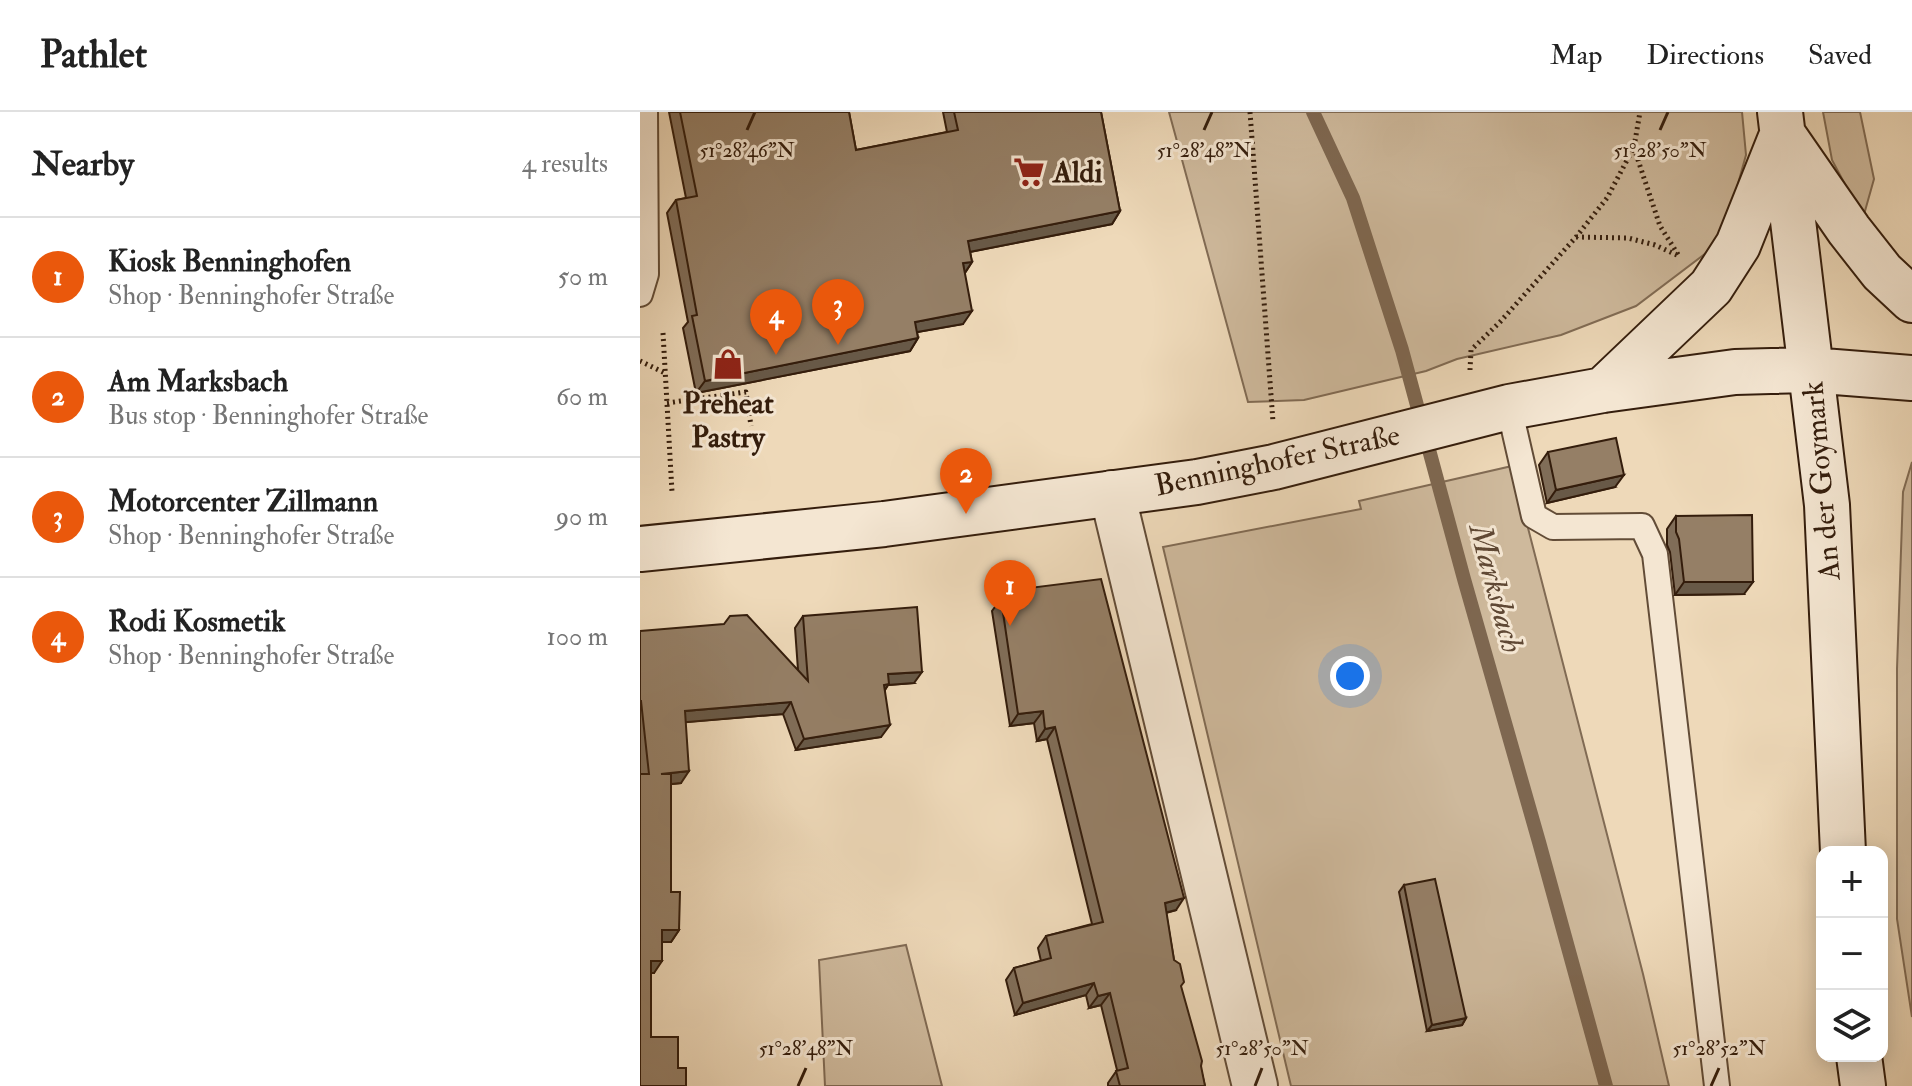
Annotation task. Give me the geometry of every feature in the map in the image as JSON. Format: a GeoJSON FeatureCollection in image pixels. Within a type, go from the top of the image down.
{"type":"FeatureCollection","features":[{"type":"Feature","properties":{"kind":"main road"},"geometry":{"type":"LineString","coordinates":[[1781,123],[1849,230],[1882,272],[1912,300]]}},
{"type":"Feature","properties":{"kind":"main road"},"geometry":{"type":"LineString","coordinates":[[1603,390],[1711,287],[1738,245],[1781,123]]}},
{"type":"Feature","properties":{"kind":"main road","name":"An der Goymark"},"geometry":{"type":"LineString","coordinates":[[1781,123],[1827,505],[1843,846]]}},
{"type":"Feature","properties":{"kind":"main road","name":"Benninghofer Straße"},"geometry":{"type":"LineString","coordinates":[[640,549],[884,524],[1197,482],[1274,467],[1509,407],[1603,390],[1735,372],[1810,370],[1912,378]]}},
{"type":"Feature","properties":{"kind":"main road"},"geometry":{"type":"LineString","coordinates":[[1112,493],[1255,1086]]}},
{"type":"Feature","properties":{"kind":"main road"},"geometry":{"type":"LineString","coordinates":[[1860,1062],[1863,1086]]}},
{"type":"Feature","properties":{"kind":"lane"},"geometry":{"type":"LineString","coordinates":[[640,294],[646,274],[645,112]]}},
{"type":"Feature","properties":{"kind":"lane"},"geometry":{"type":"LineString","coordinates":[[1509,407],[1534,516],[1553,527],[1642,526],[1655,554],[1717,1086]]}},
{"type":"Feature","properties":{"kind":"path"},"geometry":{"type":"LineString","coordinates":[[1250,112],[1273,410]]}},
{"type":"Feature","properties":{"kind":"path"},"geometry":{"type":"LineString","coordinates":[[1470,370],[1471,350],[1500,322],[1607,198],[1634,147],[1640,112]]}},
{"type":"Feature","properties":{"kind":"path"},"geometry":{"type":"LineString","coordinates":[[1634,147],[1660,226],[1685,263]]}},
{"type":"Feature","properties":{"kind":"path"},"geometry":{"type":"LineString","coordinates":[[1576,237],[1628,238],[1678,255]]}},
{"type":"Feature","properties":{"kind":"path"},"geometry":{"type":"LineString","coordinates":[[663,333],[672,492]]}},
{"type":"Feature","properties":{"kind":"path"},"geometry":{"type":"LineString","coordinates":[[640,361],[665,373]]}},
{"type":"Feature","properties":{"kind":"path"},"geometry":{"type":"LineString","coordinates":[[667,403],[746,392],[751,426]]}},
{"type":"Feature","properties":{"kind":"shaded area"},"geometry":{"type":"Polygon","coordinates":[[[1169,112],[1742,112],[1746,155],[1722,241],[1636,306],[1561,335],[1457,359],[1426,371],[1304,400],[1248,402],[1169,112]]]}},
{"type":"Feature","properties":{"kind":"shaded area"},"geometry":{"type":"Polygon","coordinates":[[[1823,112],[1860,112],[1874,179],[1863,218],[1832,160],[1823,112]]]}},
{"type":"Feature","properties":{"kind":"shaded area"},"geometry":{"type":"Polygon","coordinates":[[[1912,462],[1912,1017],[1897,919],[1897,669],[1903,492],[1912,462]]]}},
{"type":"Feature","properties":{"kind":"shaded area"},"geometry":{"type":"Polygon","coordinates":[[[1512,466],[1669,1086],[1291,1086],[1163,547],[1361,509],[1359,501],[1512,466]]]}},
{"type":"Feature","properties":{"kind":"shaded area"},"geometry":{"type":"Polygon","coordinates":[[[906,945],[942,1086],[825,1086],[819,960],[906,945]]]}},
{"type":"Feature","properties":{"kind":"building"},"geometry":{"type":"Polygon","coordinates":[[[680,112],[849,112],[856,150],[958,130],[954,112],[1101,112],[1120,211],[968,241],[972,262],[963,263],[972,311],[915,322],[918,338],[705,381],[692,316],[697,315],[676,200],[697,196],[680,112]]]}},
{"type":"Feature","properties":{"kind":"building"},"geometry":{"type":"Polygon","coordinates":[[[1616,438],[1624,475],[1556,490],[1548,452],[1616,438]]]}},
{"type":"Feature","properties":{"kind":"building"},"geometry":{"type":"Polygon","coordinates":[[[1752,515],[1753,582],[1684,582],[1676,516],[1752,515]]]}},
{"type":"Feature","properties":{"kind":"building"},"geometry":{"type":"Polygon","coordinates":[[[1101,579],[1184,898],[1165,903],[1174,960],[1180,964],[1184,982],[1181,986],[1202,1061],[1205,1086],[1120,1086],[1116,1071],[1128,1068],[1110,993],[1098,996],[1094,983],[1023,1003],[1014,968],[1051,958],[1046,936],[1103,922],[1055,727],[1045,729],[1043,711],[1018,714],[1001,599],[1030,595],[1029,588],[1101,579]]]}},
{"type":"Feature","properties":{"kind":"building"},"geometry":{"type":"Polygon","coordinates":[[[917,607],[922,672],[888,674],[889,684],[884,685],[890,725],[804,739],[791,702],[685,711],[689,771],[661,774],[671,774],[671,892],[680,892],[679,930],[662,930],[662,961],[651,961],[651,1037],[678,1037],[678,1068],[686,1068],[686,1086],[640,1086],[640,774],[649,774],[640,701],[640,631],[724,624],[730,616],[747,615],[808,681],[803,616],[917,607]]]}},
{"type":"Feature","properties":{"kind":"building"},"geometry":{"type":"Polygon","coordinates":[[[1435,879],[1466,1018],[1432,1025],[1404,885],[1435,879]]]}},
{"type":"Feature","properties":{"kind":"waterway","name":"Marksbach"},"geometry":{"type":"LineString","coordinates":[[1313,112],[1353,198],[1402,350],[1606,1086]]}},
{"type":"Feature","properties":{"kind":"place","name":"Aldi"},"geometry":{"type":"Point","coordinates":[1029,172]}},
{"type":"Feature","properties":{"kind":"place","name":"Motorcenter Zillmann"},"geometry":{"type":"Point","coordinates":[838,345]}},
{"type":"Feature","properties":{"kind":"place","name":"Rodi Kosmetik"},"geometry":{"type":"Point","coordinates":[776,355]}},
{"type":"Feature","properties":{"kind":"place","name":"Preheat Pastry"},"geometry":{"type":"Point","coordinates":[728,364]}},
{"type":"Feature","properties":{"kind":"place","name":"Am Marksbach"},"geometry":{"type":"Point","coordinates":[966,514]}},
{"type":"Feature","properties":{"kind":"place","name":"Kiosk Benninghofen"},"geometry":{"type":"Point","coordinates":[1010,626]}}]}
